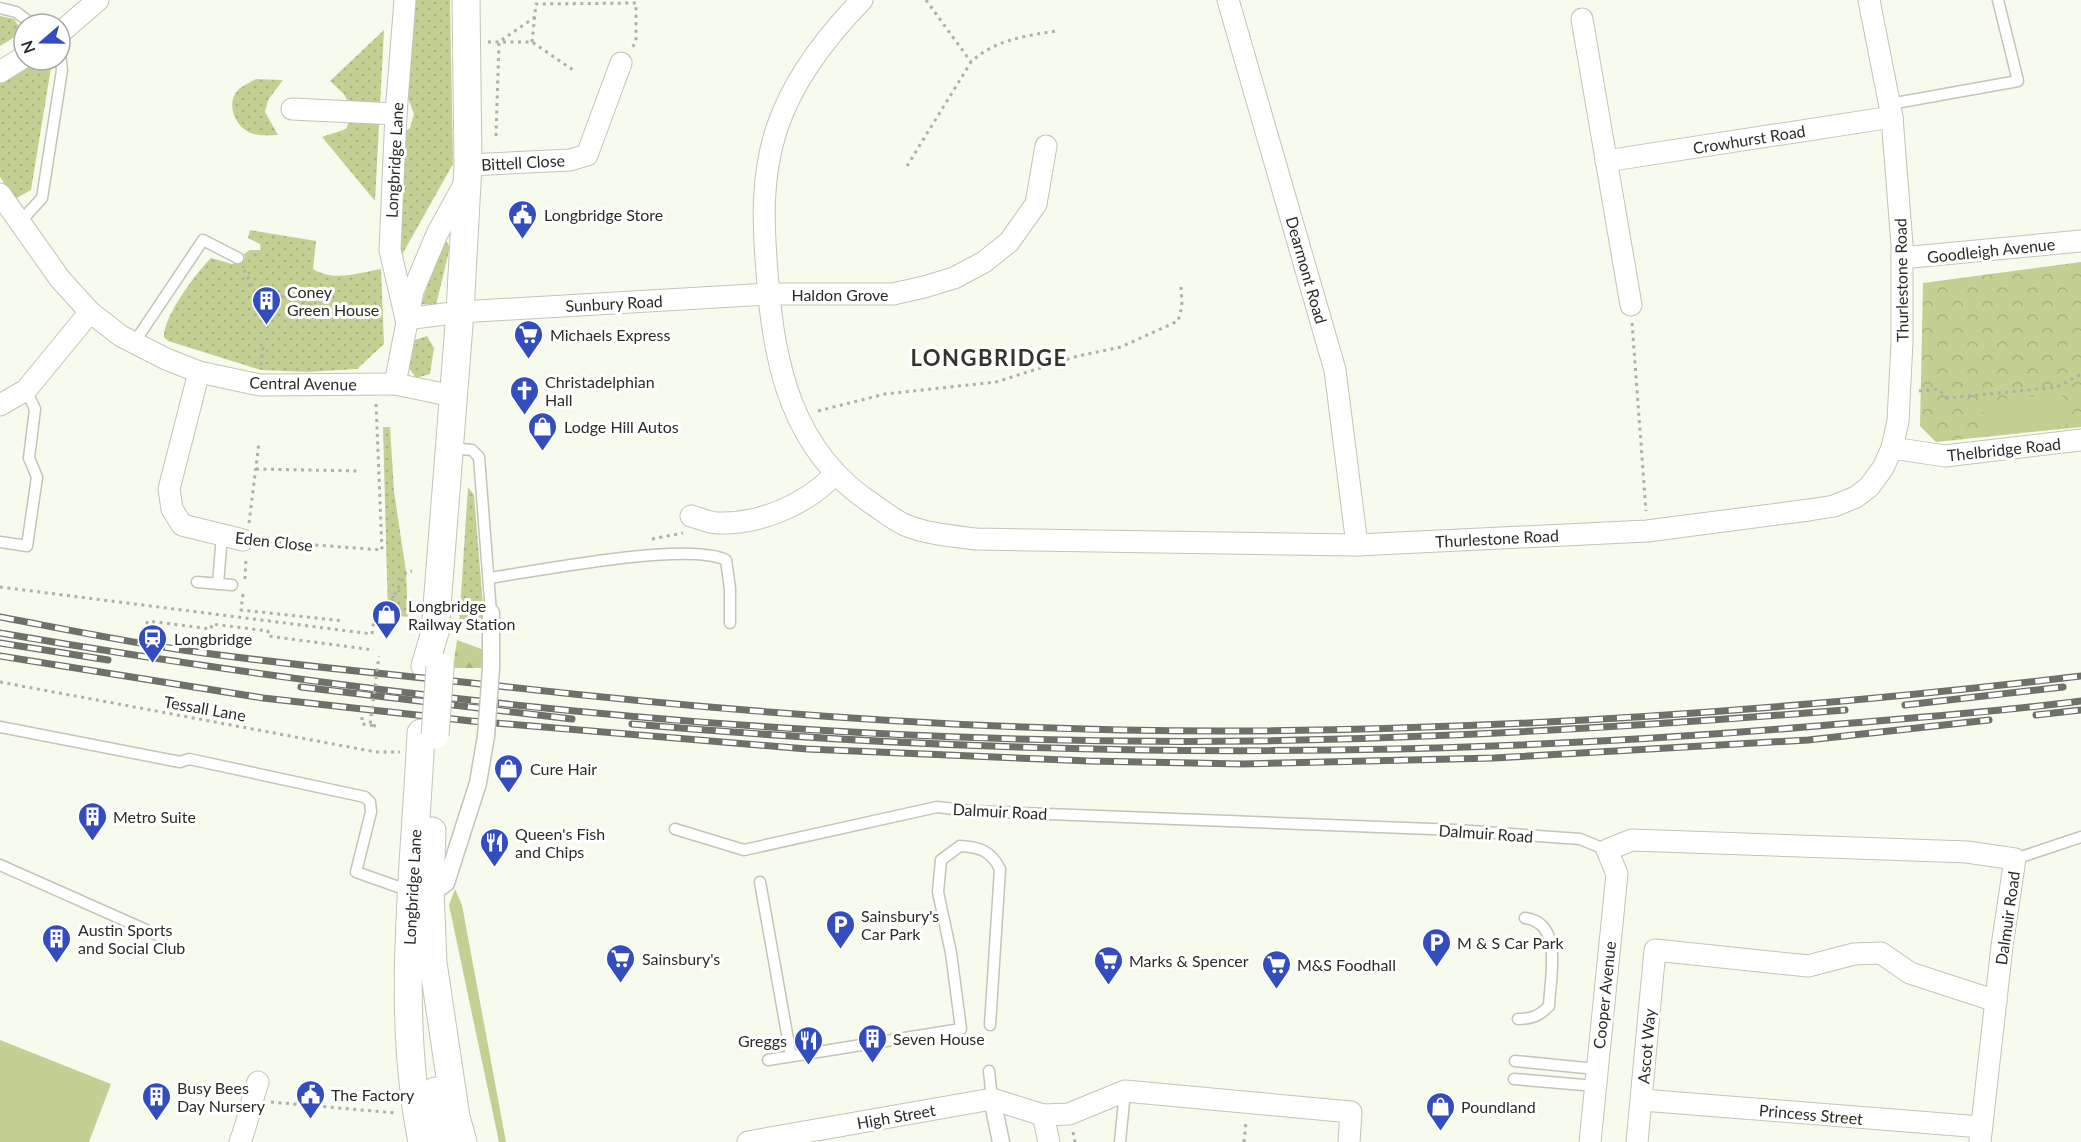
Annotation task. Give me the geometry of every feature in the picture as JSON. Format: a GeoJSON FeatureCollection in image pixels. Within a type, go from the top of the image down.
{"type":"FeatureCollection","features":[{"type":"Feature","properties":{"kind":"street"},"geometry":{"type":"LineString","coordinates":[[72,23],[98,0]]}},
{"type":"Feature","properties":{"kind":"street","name":"Longbridge Lane"},"geometry":{"type":"LineString","coordinates":[[405,0],[396,114],[390,250],[406,320]]}},
{"type":"Feature","properties":{"kind":"street","name":"Longbridge Lane"},"geometry":{"type":"LineString","coordinates":[[442,1142],[437,1116],[425,964],[421,740],[433,667],[460,312],[467,172],[466,0]]}},
{"type":"Feature","properties":{"kind":"street","name":"Thurlestone Road"},"geometry":{"type":"LineString","coordinates":[[862,0],[829,35],[812,59],[777,127],[764,186],[763,218],[768,294],[781,371],[795,416],[807,438],[835,474],[864,499],[904,524],[931,532],[976,539],[1357,545],[1647,531],[1767,517],[1834,506],[1856,497],[1869,487],[1883,468],[1892,448],[1898,421],[1902,258],[1891,110],[1869,0]]}},
{"type":"Feature","properties":{"kind":"street","name":"Dearmont Road"},"geometry":{"type":"LineString","coordinates":[[1228,0],[1335,370],[1357,545]]}},
{"type":"Feature","properties":{"kind":"street"},"geometry":{"type":"LineString","coordinates":[[1582,19],[1631,305]]}},
{"type":"Feature","properties":{"kind":"street","name":"Bittell Close"},"geometry":{"type":"LineString","coordinates":[[467,172],[570,160],[586,155],[621,63]]}},
{"type":"Feature","properties":{"kind":"street"},"geometry":{"type":"LineString","coordinates":[[292,109],[396,114]]}},
{"type":"Feature","properties":{"kind":"street","name":"Crowhurst Road"},"geometry":{"type":"LineString","coordinates":[[1606,161],[1891,110]]}},
{"type":"Feature","properties":{"kind":"street","name":"Haldon Grove"},"geometry":{"type":"LineString","coordinates":[[768,294],[893,294],[954,279],[984,262],[1009,242],[1023,226],[1036,204],[1046,146]]}},
{"type":"Feature","properties":{"kind":"street","name":"Longbridge Lane"},"geometry":{"type":"LineString","coordinates":[[395,384],[413,291],[435,238],[467,172]]}},
{"type":"Feature","properties":{"kind":"street","name":"Central Avenue"},"geometry":{"type":"LineString","coordinates":[[0,194],[60,279],[90,312],[134,343],[199,372],[260,385],[395,384]]}},
{"type":"Feature","properties":{"kind":"street","name":"Goodleigh Avenue"},"geometry":{"type":"LineString","coordinates":[[1902,258],[2081,241]]}},
{"type":"Feature","properties":{"kind":"street","name":"Sunbury Road"},"geometry":{"type":"LineString","coordinates":[[460,312],[768,294]]}},
{"type":"Feature","properties":{"kind":"street"},"geometry":{"type":"LineString","coordinates":[[0,405],[27,390],[90,312]]}},
{"type":"Feature","properties":{"kind":"street"},"geometry":{"type":"LineString","coordinates":[[406,320],[460,312]]}},
{"type":"Feature","properties":{"kind":"street","name":"Eden Close"},"geometry":{"type":"LineString","coordinates":[[199,372],[169,489],[172,509],[182,525],[243,540]]}},
{"type":"Feature","properties":{"kind":"street"},"geometry":{"type":"LineString","coordinates":[[395,384],[453,396]]}},
{"type":"Feature","properties":{"kind":"street","name":"Thelbridge Road"},"geometry":{"type":"LineString","coordinates":[[1892,448],[1945,456],[2081,440]]}},
{"type":"Feature","properties":{"kind":"street"},"geometry":{"type":"LineString","coordinates":[[691,516],[716,523],[749,521],[776,512],[819,492],[835,474]]}},
{"type":"Feature","properties":{"kind":"street","name":"Longbridge Lane"},"geometry":{"type":"LineString","coordinates":[[424,897],[446,883],[472,806],[486,736],[491,668],[491,613]]}},
{"type":"Feature","properties":{"kind":"street","name":"Dalmuir Road"},"geometry":{"type":"LineString","coordinates":[[1606,849],[1632,840],[1967,852],[2015,859],[1981,1135]]}},
{"type":"Feature","properties":{"kind":"street","name":"Cooper Avenue"},"geometry":{"type":"LineString","coordinates":[[1590,1142],[1617,874],[1606,849]]}},
{"type":"Feature","properties":{"kind":"street","name":"Longbridge Lane"},"geometry":{"type":"LineString","coordinates":[[422,1142],[409,1054],[424,897]]}},
{"type":"Feature","properties":{"kind":"street","name":"Longbridge Lane"},"geometry":{"type":"LineString","coordinates":[[424,897],[456,1117],[463,1142]]}},
{"type":"Feature","properties":{"kind":"street","name":"Ascot Way"},"geometry":{"type":"LineString","coordinates":[[1637,1142],[1655,950],[1809,966],[1854,954],[1881,952],[1910,973],[1996,1000]]}},
{"type":"Feature","properties":{"kind":"street"},"geometry":{"type":"LineString","coordinates":[[240,1142],[252,1110],[255,1091]]}},
{"type":"Feature","properties":{"kind":"street"},"geometry":{"type":"LineString","coordinates":[[1125,1091],[1351,1112],[1348,1142]]}},
{"type":"Feature","properties":{"kind":"street","name":"High Street"},"geometry":{"type":"LineString","coordinates":[[748,1142],[992,1099],[1043,1115],[1069,1114],[1125,1091]]}},
{"type":"Feature","properties":{"kind":"street"},"geometry":{"type":"LineString","coordinates":[[992,1099],[1000,1142]]}},
{"type":"Feature","properties":{"kind":"street","name":"Princess Street"},"geometry":{"type":"LineString","coordinates":[[1641,1100],[1981,1135]]}},
{"type":"Feature","properties":{"kind":"street"},"geometry":{"type":"LineString","coordinates":[[1043,1115],[1048,1142]]}},
{"type":"Feature","properties":{"kind":"lane"},"geometry":{"type":"LineString","coordinates":[[1891,110],[2018,81],[1998,0]]}},
{"type":"Feature","properties":{"kind":"lane"},"geometry":{"type":"LineString","coordinates":[[0,8],[16,12]]}},
{"type":"Feature","properties":{"kind":"lane"},"geometry":{"type":"LineString","coordinates":[[20,222],[42,198],[62,72]]}},
{"type":"Feature","properties":{"kind":"lane"},"geometry":{"type":"LineString","coordinates":[[134,343],[203,240],[238,258]]}},
{"type":"Feature","properties":{"kind":"lane"},"geometry":{"type":"LineString","coordinates":[[0,542],[27,546],[37,477],[29,458],[35,409],[27,390]]}},
{"type":"Feature","properties":{"kind":"lane","name":"Longbridge Lane"},"geometry":{"type":"LineString","coordinates":[[449,448],[472,450],[479,457],[491,613]]}},
{"type":"Feature","properties":{"kind":"lane"},"geometry":{"type":"LineString","coordinates":[[218,584],[222,535]]}},
{"type":"Feature","properties":{"kind":"lane"},"geometry":{"type":"LineString","coordinates":[[489,578],[616,560],[675,554],[714,554],[726,560],[730,589],[730,623]]}},
{"type":"Feature","properties":{"kind":"lane"},"geometry":{"type":"LineString","coordinates":[[197,582],[232,585]]}},
{"type":"Feature","properties":{"kind":"lane"},"geometry":{"type":"LineString","coordinates":[[0,727],[180,762],[189,759],[364,797],[370,802],[371,812],[356,872],[424,897]]}},
{"type":"Feature","properties":{"kind":"lane","name":"Dalmuir Road"},"geometry":{"type":"LineString","coordinates":[[675,829],[744,850],[937,807],[972,811],[1457,830],[1580,839],[1606,849]]}},
{"type":"Feature","properties":{"kind":"lane"},"geometry":{"type":"LineString","coordinates":[[2015,859],[2081,837]]}},
{"type":"Feature","properties":{"kind":"lane"},"geometry":{"type":"LineString","coordinates":[[768,1060],[961,1029],[951,953],[938,892],[941,860],[960,846],[979,847],[994,857],[1000,869],[990,1025]]}},
{"type":"Feature","properties":{"kind":"lane"},"geometry":{"type":"LineString","coordinates":[[0,865],[162,937]]}},
{"type":"Feature","properties":{"kind":"lane"},"geometry":{"type":"LineString","coordinates":[[760,882],[791,1056]]}},
{"type":"Feature","properties":{"kind":"lane"},"geometry":{"type":"LineString","coordinates":[[1518,1019],[1530,1019],[1540,1015],[1549,1006],[1551,940],[1547,928],[1536,919],[1525,918]]}},
{"type":"Feature","properties":{"kind":"lane"},"geometry":{"type":"LineString","coordinates":[[1515,1061],[1595,1078]]}},
{"type":"Feature","properties":{"kind":"lane"},"geometry":{"type":"LineString","coordinates":[[989,1071],[992,1099]]}},
{"type":"Feature","properties":{"kind":"lane"},"geometry":{"type":"LineString","coordinates":[[1514,1079],[1595,1078]]}},
{"type":"Feature","properties":{"kind":"lane"},"geometry":{"type":"LineString","coordinates":[[1120,1142],[1125,1091]]}},
{"type":"Feature","properties":{"kind":"path"},"geometry":{"type":"LineString","coordinates":[[926,0],[971,62]]}},
{"type":"Feature","properties":{"kind":"path"},"geometry":{"type":"LineString","coordinates":[[531,42],[536,4],[636,3],[636,42],[621,63]]}},
{"type":"Feature","properties":{"kind":"path"},"geometry":{"type":"LineString","coordinates":[[500,42],[535,17]]}},
{"type":"Feature","properties":{"kind":"path"},"geometry":{"type":"LineString","coordinates":[[907,166],[971,62],[982,51],[1000,43],[1056,31]]}},
{"type":"Feature","properties":{"kind":"path"},"geometry":{"type":"LineString","coordinates":[[496,136],[500,42]]}},
{"type":"Feature","properties":{"kind":"path"},"geometry":{"type":"LineString","coordinates":[[467,43],[531,42],[576,72]]}},
{"type":"Feature","properties":{"kind":"path"},"geometry":{"type":"LineString","coordinates":[[238,258],[257,296],[297,297],[312,306]]}},
{"type":"Feature","properties":{"kind":"path"},"geometry":{"type":"LineString","coordinates":[[795,416],[885,394],[996,382],[1078,356],[1122,347],[1178,321],[1182,306],[1181,287]]}},
{"type":"Feature","properties":{"kind":"path"},"geometry":{"type":"LineString","coordinates":[[268,297],[268,304]]}},
{"type":"Feature","properties":{"kind":"path"},"geometry":{"type":"LineString","coordinates":[[1631,305],[1647,531]]}},
{"type":"Feature","properties":{"kind":"path"},"geometry":{"type":"LineString","coordinates":[[1900,389],[1938,389],[1948,398],[2057,387],[2081,374]]}},
{"type":"Feature","properties":{"kind":"path","name":"Eden Close"},"geometry":{"type":"LineString","coordinates":[[243,540],[382,550],[376,400]]}},
{"type":"Feature","properties":{"kind":"path"},"geometry":{"type":"LineString","coordinates":[[259,442],[250,518],[243,540],[247,563],[241,610],[344,621]]}},
{"type":"Feature","properties":{"kind":"path"},"geometry":{"type":"LineString","coordinates":[[256,469],[359,471]]}},
{"type":"Feature","properties":{"kind":"path"},"geometry":{"type":"LineString","coordinates":[[0,587],[372,634],[375,612],[386,612],[406,572],[412,571]]}},
{"type":"Feature","properties":{"kind":"path"},"geometry":{"type":"LineString","coordinates":[[142,630],[148,621],[211,629],[212,624],[268,631],[268,636],[374,650]]}},
{"type":"Feature","properties":{"kind":"path"},"geometry":{"type":"LineString","coordinates":[[362,717],[362,724],[376,726],[370,725],[379,656]]}},
{"type":"Feature","properties":{"kind":"path","name":"Tessall Lane"},"geometry":{"type":"LineString","coordinates":[[0,682],[376,752],[421,740]]}},
{"type":"Feature","properties":{"kind":"path"},"geometry":{"type":"LineString","coordinates":[[255,1091],[416,1113]]}},
{"type":"Feature","properties":{"kind":"green space"},"geometry":{"type":"Polygon","coordinates":[[[413,0],[450,0],[453,164],[399,260],[402,134],[410,128],[414,114],[406,93],[413,0]]]}},
{"type":"Feature","properties":{"kind":"green space"},"geometry":{"type":"Polygon","coordinates":[[[0,16],[12,19],[12,39],[0,46],[0,16]]]}},
{"type":"Feature","properties":{"kind":"green space"},"geometry":{"type":"Polygon","coordinates":[[[384,30],[375,201],[322,137],[346,129],[353,112],[344,94],[330,81],[384,30]]]}},
{"type":"Feature","properties":{"kind":"green space"},"geometry":{"type":"Polygon","coordinates":[[[17,72],[50,72],[31,190],[15,199],[0,177],[0,82],[17,72]]]}},
{"type":"Feature","properties":{"kind":"green space"},"geometry":{"type":"Polygon","coordinates":[[[256,79],[283,80],[268,100],[265,112],[278,135],[254,134],[242,127],[234,115],[232,101],[235,95],[239,89],[256,79]]]}},
{"type":"Feature","properties":{"kind":"green space"},"geometry":{"type":"Polygon","coordinates":[[[250,230],[316,241],[313,269],[321,273],[338,276],[381,269],[384,344],[357,369],[307,372],[261,370],[168,341],[164,337],[165,328],[174,307],[189,284],[211,258],[232,264],[245,258],[244,254],[250,250],[261,250],[260,244],[248,238],[250,230]]]}},
{"type":"Feature","properties":{"kind":"green space"},"geometry":{"type":"Polygon","coordinates":[[[444,238],[450,247],[436,305],[421,304],[444,238]]]}},
{"type":"Feature","properties":{"kind":"green space"},"geometry":{"type":"Polygon","coordinates":[[[2081,262],[2081,427],[1936,442],[1920,426],[1923,283],[2081,262]]]}},
{"type":"Feature","properties":{"kind":"green space"},"geometry":{"type":"Polygon","coordinates":[[[427,336],[434,348],[430,374],[416,378],[409,368],[412,341],[427,336]]]}},
{"type":"Feature","properties":{"kind":"green space"},"geometry":{"type":"Polygon","coordinates":[[[2062,393],[2066,425],[1986,435],[1982,402],[2062,393]]]}},
{"type":"Feature","properties":{"kind":"green space"},"geometry":{"type":"Polygon","coordinates":[[[383,427],[390,427],[394,491],[406,572],[408,617],[388,615],[383,427]]]}},
{"type":"Feature","properties":{"kind":"green space"},"geometry":{"type":"Polygon","coordinates":[[[468,487],[474,495],[484,617],[459,625],[468,487]]]}},
{"type":"Feature","properties":{"kind":"green space"},"geometry":{"type":"Polygon","coordinates":[[[457,640],[484,650],[481,668],[453,668],[457,640]]]}},
{"type":"Feature","properties":{"kind":"green space"},"geometry":{"type":"Polygon","coordinates":[[[455,889],[462,905],[506,1142],[499,1142],[449,905],[455,889]]]}},
{"type":"Feature","properties":{"kind":"green space"},"geometry":{"type":"Polygon","coordinates":[[[0,1040],[111,1084],[89,1142],[0,1142],[0,1040]]]}},
{"type":"Feature","properties":{"kind":"railway"},"geometry":{"type":"LineString","coordinates":[[0,617],[110,638],[257,660],[589,696],[860,719],[1041,728],[1330,730],[1545,722],[1867,699],[2081,676]]}},
{"type":"Feature","properties":{"kind":"railway"},"geometry":{"type":"LineString","coordinates":[[0,633],[310,681],[466,700],[623,716],[780,728],[937,736],[1094,741],[1251,741],[1400,737],[1697,721],[1845,710]]}},
{"type":"Feature","properties":{"kind":"railway"},"geometry":{"type":"LineString","coordinates":[[0,643],[108,660]]}},
{"type":"Feature","properties":{"kind":"railway"},"geometry":{"type":"LineString","coordinates":[[0,656],[263,698],[471,721],[807,749],[1089,761],[1243,764],[1494,758],[1808,740],[1989,720]]}},
{"type":"Feature","properties":{"kind":"railway"},"geometry":{"type":"LineString","coordinates":[[301,687],[572,719]]}},
{"type":"Feature","properties":{"kind":"railway"},"geometry":{"type":"LineString","coordinates":[[1905,705],[2063,687]]}},
{"type":"Feature","properties":{"kind":"railway"},"geometry":{"type":"LineString","coordinates":[[632,724],[779,735],[1072,749],[1365,750],[1658,738],[1943,716],[2081,701]]}},
{"type":"Feature","properties":{"kind":"railway"},"geometry":{"type":"LineString","coordinates":[[2036,715],[2081,710]]}},
{"type":"Feature","properties":{"kind":"place","name":"Longbridge Store"},"geometry":{"type":"Point","coordinates":[523,240]}},
{"type":"Feature","properties":{"kind":"place","name":"Coney Green House"},"geometry":{"type":"Point","coordinates":[266,326]}},
{"type":"Feature","properties":{"kind":"place","name":"Michaels Express"},"geometry":{"type":"Point","coordinates":[529,360]}},
{"type":"Feature","properties":{"kind":"place","name":"Christadelphian Hall"},"geometry":{"type":"Point","coordinates":[524,416]}},
{"type":"Feature","properties":{"kind":"place","name":"Lodge Hill Autos"},"geometry":{"type":"Point","coordinates":[543,452]}},
{"type":"Feature","properties":{"kind":"place","name":"Longbridge Railway Station"},"geometry":{"type":"Point","coordinates":[387,640]}},
{"type":"Feature","properties":{"kind":"place","name":"Longbridge"},"geometry":{"type":"Point","coordinates":[153,664]}},
{"type":"Feature","properties":{"kind":"place","name":"Cure Hair"},"geometry":{"type":"Point","coordinates":[509,794]}},
{"type":"Feature","properties":{"kind":"place","name":"Metro Suite"},"geometry":{"type":"Point","coordinates":[92,842]}},
{"type":"Feature","properties":{"kind":"place","name":"Queen's Fish and Chips"},"geometry":{"type":"Point","coordinates":[494,868]}},
{"type":"Feature","properties":{"kind":"place","name":"Sainsbury's Car Park"},"geometry":{"type":"Point","coordinates":[840,950]}},
{"type":"Feature","properties":{"kind":"place","name":"Austin Sports and Social Club"},"geometry":{"type":"Point","coordinates":[57,964]}},
{"type":"Feature","properties":{"kind":"place","name":"M & S Car Park"},"geometry":{"type":"Point","coordinates":[1436,968]}},
{"type":"Feature","properties":{"kind":"place","name":"Sainsbury's"},"geometry":{"type":"Point","coordinates":[621,984]}},
{"type":"Feature","properties":{"kind":"place","name":"Marks & Spencer"},"geometry":{"type":"Point","coordinates":[1108,986]}},
{"type":"Feature","properties":{"kind":"place","name":"M&S Foodhall"},"geometry":{"type":"Point","coordinates":[1276,990]}},
{"type":"Feature","properties":{"kind":"place","name":"Seven House"},"geometry":{"type":"Point","coordinates":[872,1064]}},
{"type":"Feature","properties":{"kind":"place","name":"Greggs"},"geometry":{"type":"Point","coordinates":[808,1066]}},
{"type":"Feature","properties":{"kind":"place","name":"The Factory"},"geometry":{"type":"Point","coordinates":[310,1120]}},
{"type":"Feature","properties":{"kind":"place","name":"Busy Bees Day Nursery"},"geometry":{"type":"Point","coordinates":[156,1122]}},
{"type":"Feature","properties":{"kind":"place","name":"Poundland"},"geometry":{"type":"Point","coordinates":[1440,1132]}},
{"type":"Feature","properties":{"kind":"district","name":"LONGBRIDGE"},"geometry":{"type":"Point","coordinates":[989,357]}}]}
